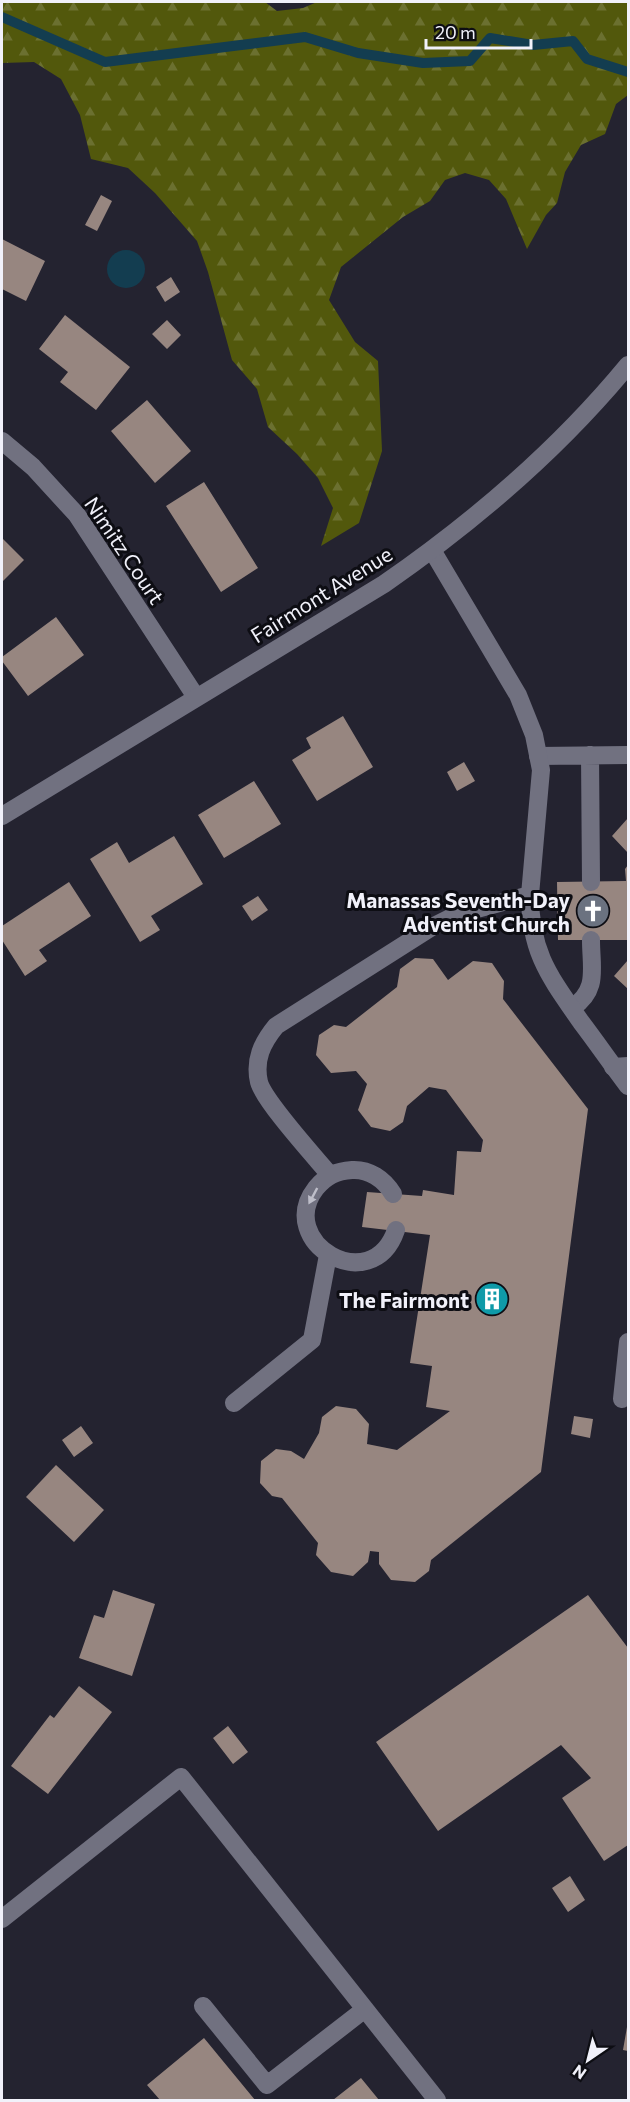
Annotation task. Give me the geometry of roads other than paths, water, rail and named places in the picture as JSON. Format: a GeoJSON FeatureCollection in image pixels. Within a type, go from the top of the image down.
{"type":"FeatureCollection","features":[{"type":"Feature","properties":{"kind":"street","name":"Fairmont Avenue"},"geometry":{"type":"LineString","coordinates":[[2,816],[384,584],[432,550],[491,504],[548,452],[601,398],[628,365]]}},
{"type":"Feature","properties":{"kind":"street","name":"Nimitz Court"},"geometry":{"type":"LineString","coordinates":[[2,441],[33,467],[77,515],[196,697]]}},
{"type":"Feature","properties":{"kind":"street"},"geometry":{"type":"LineString","coordinates":[[432,550],[518,695],[534,735],[541,770],[530,895],[530,913],[536,947],[547,973],[572,1008],[621,1067],[628,1086]]}},
{"type":"Feature","properties":{"kind":"street"},"geometry":{"type":"LineString","coordinates":[[590,755],[591,882]]}},
{"type":"Feature","properties":{"kind":"street"},"geometry":{"type":"LineString","coordinates":[[538,756],[628,755]]}},
{"type":"Feature","properties":{"kind":"street"},"geometry":{"type":"LineString","coordinates":[[330,1175],[274,1106],[260,1084],[257,1061],[263,1042],[276,1026],[432,927],[458,914],[530,895]]}},
{"type":"Feature","properties":{"kind":"street"},"geometry":{"type":"LineString","coordinates":[[572,1008],[589,992],[592,981],[591,940]]}},
{"type":"Feature","properties":{"kind":"street"},"geometry":{"type":"LineString","coordinates":[[393,1194],[387,1185],[374,1175],[358,1170],[343,1170],[330,1175],[312,1193],[306,1217],[311,1237],[328,1255],[349,1262],[364,1261],[378,1255],[393,1240],[396,1230]]}},
{"type":"Feature","properties":{"kind":"street"},"geometry":{"type":"LineString","coordinates":[[234,1403],[312,1340],[328,1255]]}},
{"type":"Feature","properties":{"kind":"street"},"geometry":{"type":"LineString","coordinates":[[622,1399],[628,1342]]}},
{"type":"Feature","properties":{"kind":"street"},"geometry":{"type":"LineString","coordinates":[[2,1919],[181,1777],[437,2100]]}},
{"type":"Feature","properties":{"kind":"street"},"geometry":{"type":"LineString","coordinates":[[203,2006],[267,2085],[365,2009]]}},
{"type":"Feature","properties":{"kind":"water"},"geometry":{"type":"Polygon","coordinates":[[[126,250],[140,255],[145,269],[140,283],[126,288],[112,283],[107,269],[112,255],[126,250]]]}},
{"type":"Feature","properties":{"kind":"waterway"},"geometry":{"type":"LineString","coordinates":[[2,17],[105,62],[305,37],[358,53],[423,63],[470,61],[490,38],[533,45],[573,41],[587,59],[628,72]]}},
{"type":"Feature","properties":{"kind":"place","name":"Manassas Seventh-Day Adventist Church"},"geometry":{"type":"Point","coordinates":[593,911]}},
{"type":"Feature","properties":{"kind":"place","name":"The Fairmont"},"geometry":{"type":"Point","coordinates":[492,1299]}}]}
